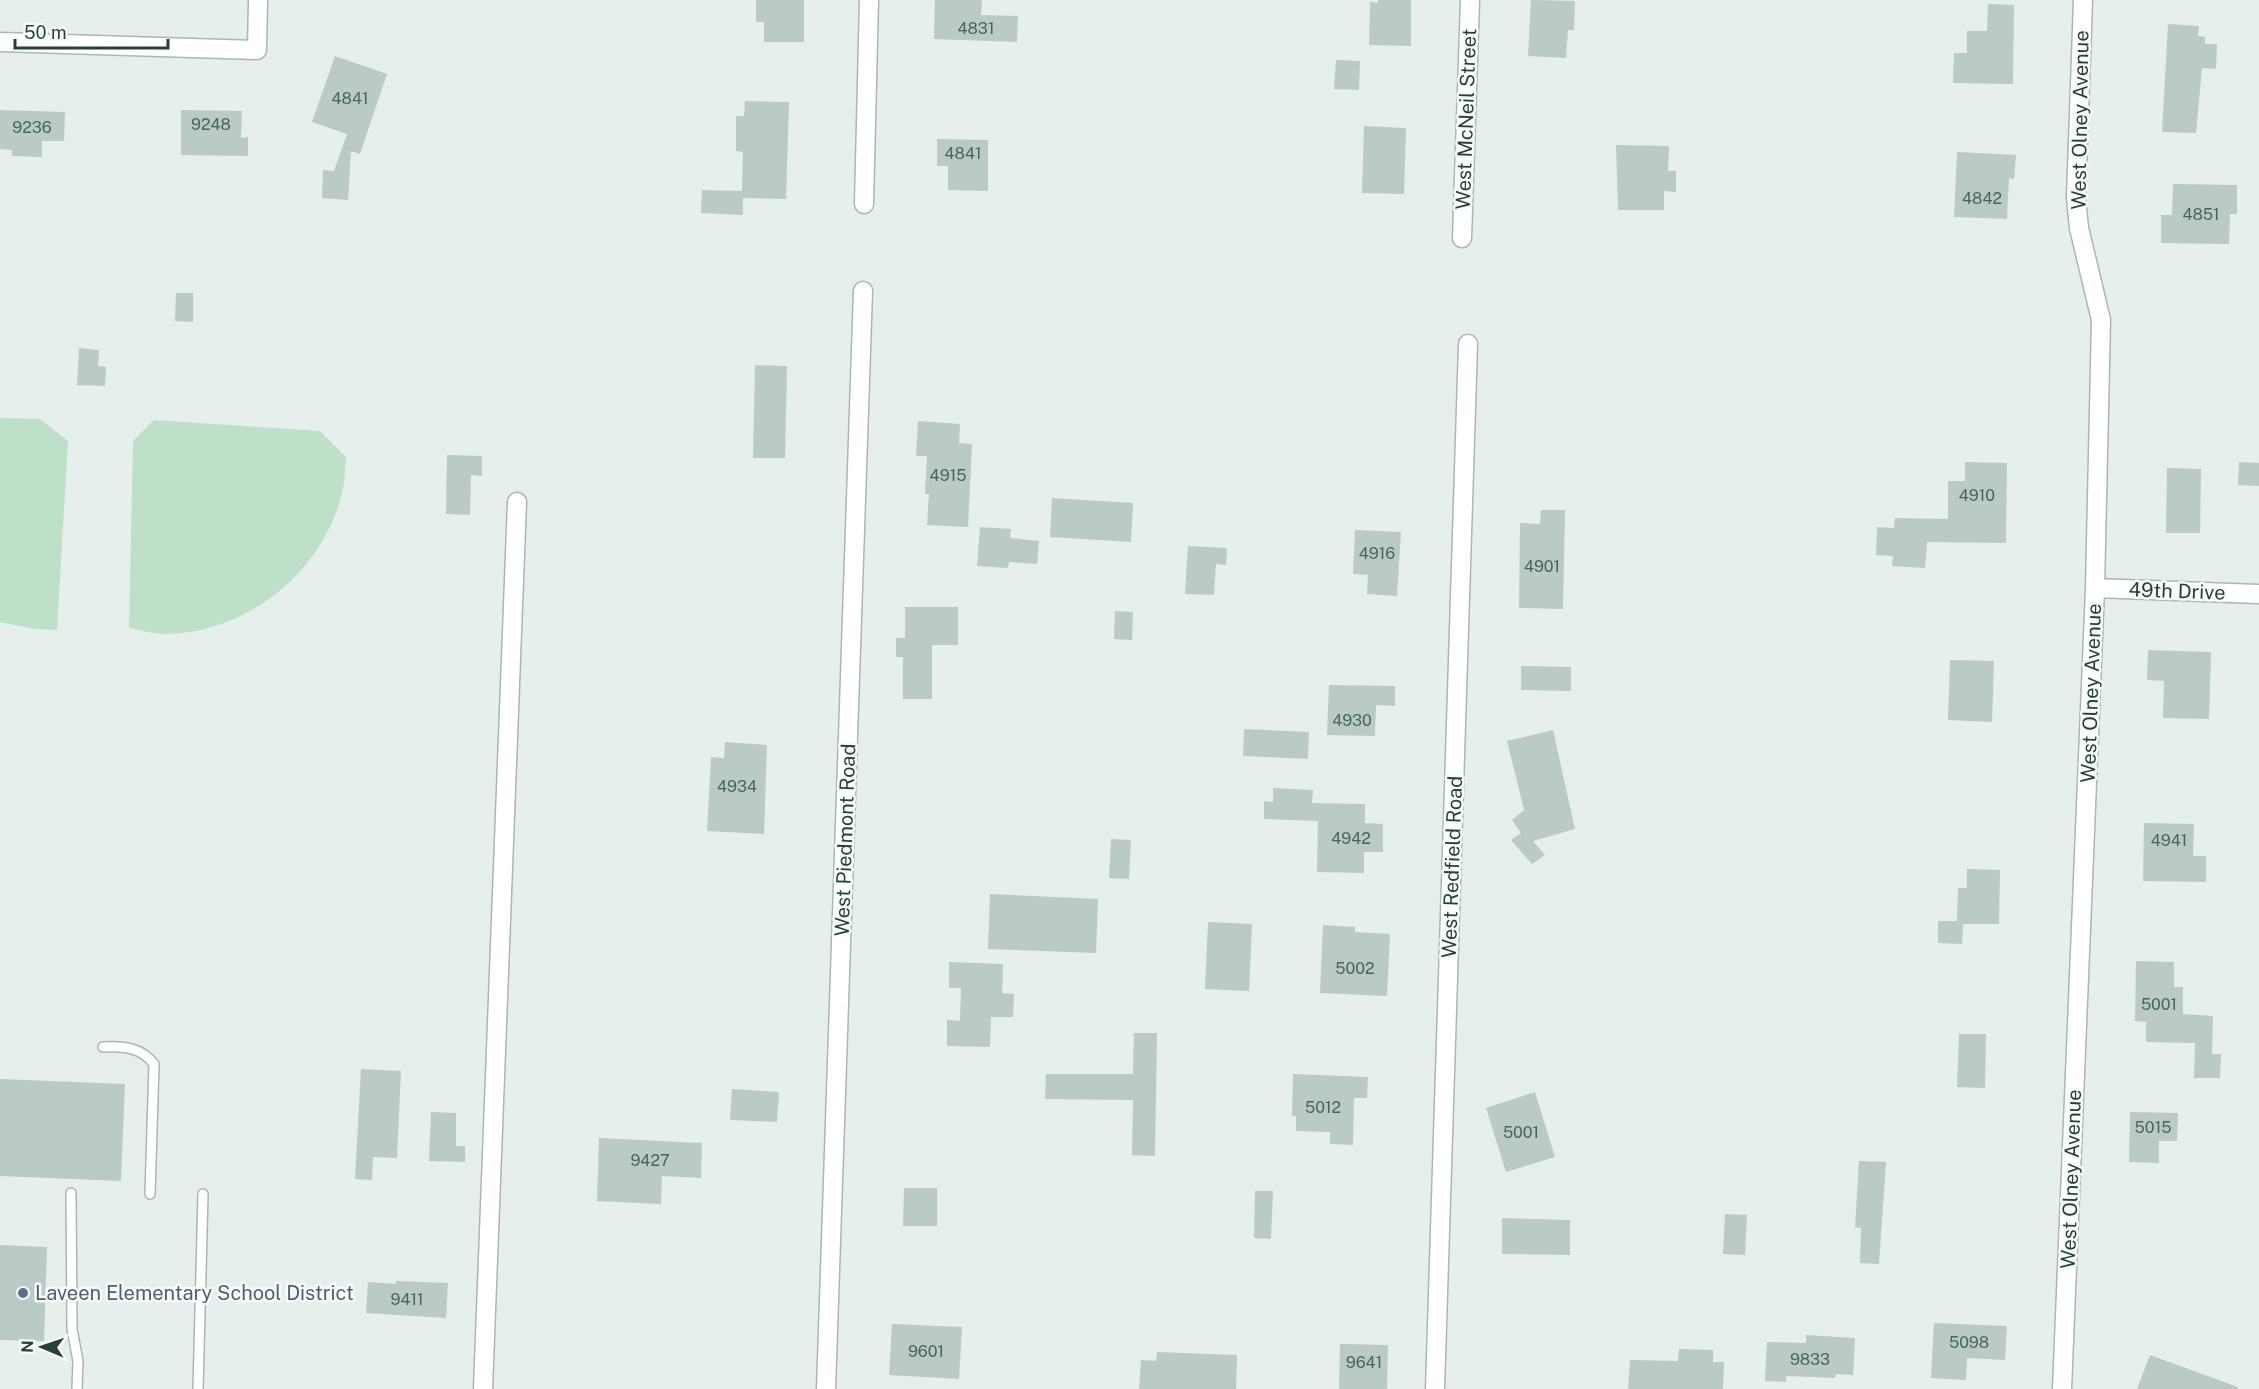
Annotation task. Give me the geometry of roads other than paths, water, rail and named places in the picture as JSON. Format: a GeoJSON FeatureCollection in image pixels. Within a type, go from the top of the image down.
{"type":"FeatureCollection","features":[{"type":"Feature","properties":{"kind":"street"},"geometry":{"type":"LineString","coordinates":[[0,42],[257,50],[258,0]]}},
{"type":"Feature","properties":{"kind":"street"},"geometry":{"type":"LineString","coordinates":[[864,204],[869,0]]}},
{"type":"Feature","properties":{"kind":"street","name":"West McNeil Street"},"geometry":{"type":"LineString","coordinates":[[1462,238],[1470,0]]}},
{"type":"Feature","properties":{"kind":"street","name":"West Olney Avenue"},"geometry":{"type":"LineString","coordinates":[[2062,1389],[2095,588],[2101,320],[2079,228],[2076,198],[2083,0]]}},
{"type":"Feature","properties":{"kind":"street","name":"West Piedmont Road"},"geometry":{"type":"LineString","coordinates":[[826,1389],[863,291]]}},
{"type":"Feature","properties":{"kind":"street","name":"West Redfield Road"},"geometry":{"type":"LineString","coordinates":[[1435,1389],[1468,344]]}},
{"type":"Feature","properties":{"kind":"street"},"geometry":{"type":"LineString","coordinates":[[483,1389],[517,502]]}},
{"type":"Feature","properties":{"kind":"street","name":"49th Drive"},"geometry":{"type":"LineString","coordinates":[[2095,588],[2259,594]]}},
{"type":"Feature","properties":{"kind":"lane"},"geometry":{"type":"LineString","coordinates":[[103,1047],[121,1046],[135,1050],[146,1054],[154,1064],[150,1194]]}},
{"type":"Feature","properties":{"kind":"lane"},"geometry":{"type":"LineString","coordinates":[[70,1193],[72,1329],[78,1361],[77,1389]]}},
{"type":"Feature","properties":{"kind":"lane"},"geometry":{"type":"LineString","coordinates":[[198,1389],[202,1194]]}},
{"type":"Feature","properties":{"kind":"place","name":"Laveen Elementary School District"},"geometry":{"type":"Point","coordinates":[23,1293]}}]}
